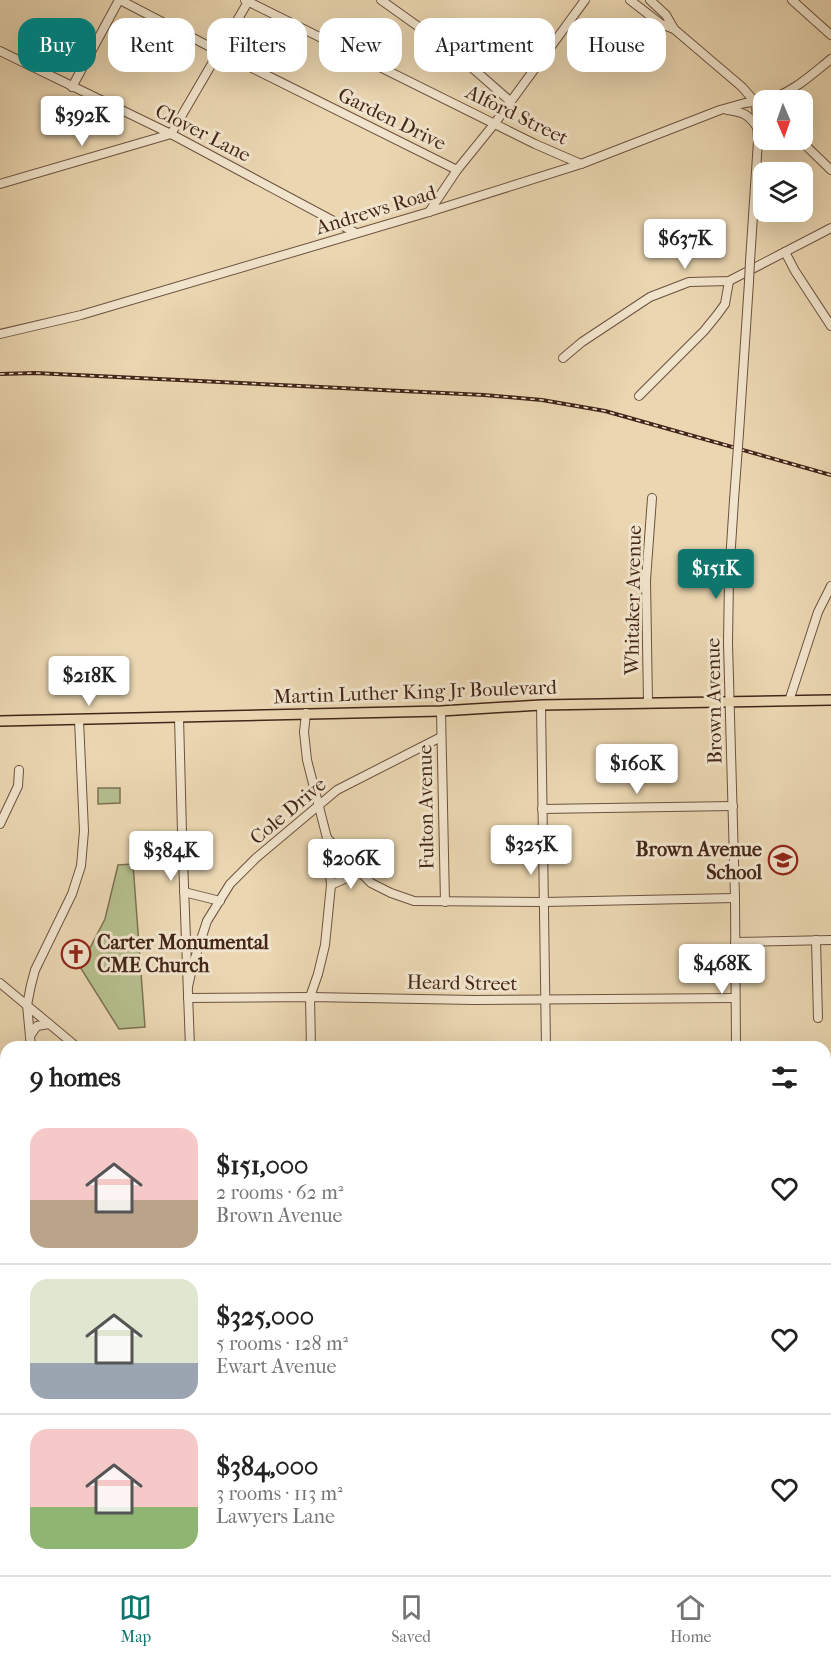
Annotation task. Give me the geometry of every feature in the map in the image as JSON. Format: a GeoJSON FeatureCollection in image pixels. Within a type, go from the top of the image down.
{"type":"FeatureCollection","features":[{"type":"Feature","properties":{"kind":"main road","name":"Martin Luther King Jr Boulevard"},"geometry":{"type":"LineString","coordinates":[[0,722],[441,711],[541,705],[831,700]]}},
{"type":"Feature","properties":{"kind":"street","name":"Garden Drive"},"geometry":{"type":"LineString","coordinates":[[120,0],[207,45]]}},
{"type":"Feature","properties":{"kind":"street"},"geometry":{"type":"LineString","coordinates":[[72,87],[120,0]]}},
{"type":"Feature","properties":{"kind":"street"},"geometry":{"type":"LineString","coordinates":[[237,18],[247,0]]}},
{"type":"Feature","properties":{"kind":"street","name":"Alford Street"},"geometry":{"type":"LineString","coordinates":[[247,0],[535,144],[581,164]]}},
{"type":"Feature","properties":{"kind":"street"},"geometry":{"type":"LineString","coordinates":[[381,0],[454,52],[510,101]]}},
{"type":"Feature","properties":{"kind":"street"},"geometry":{"type":"LineString","coordinates":[[429,212],[585,0]]}},
{"type":"Feature","properties":{"kind":"street"},"geometry":{"type":"LineString","coordinates":[[630,0],[662,24],[674,29],[753,95]]}},
{"type":"Feature","properties":{"kind":"street"},"geometry":{"type":"LineString","coordinates":[[650,0],[666,15],[674,29]]}},
{"type":"Feature","properties":{"kind":"street"},"geometry":{"type":"LineString","coordinates":[[792,0],[831,35]]}},
{"type":"Feature","properties":{"kind":"street","name":"Clover Lane"},"geometry":{"type":"LineString","coordinates":[[0,51],[171,134],[356,233]]}},
{"type":"Feature","properties":{"kind":"street","name":"Andrews Road"},"geometry":{"type":"LineString","coordinates":[[790,90],[831,59]]}},
{"type":"Feature","properties":{"kind":"street"},"geometry":{"type":"LineString","coordinates":[[0,184],[171,134],[207,70]]}},
{"type":"Feature","properties":{"kind":"street","name":"Garden Drive"},"geometry":{"type":"LineString","coordinates":[[260,72],[458,170]]}},
{"type":"Feature","properties":{"kind":"street","name":"Andrews Road"},"geometry":{"type":"LineString","coordinates":[[0,334],[81,315],[429,212],[581,164],[720,110],[753,102]]}},
{"type":"Feature","properties":{"kind":"street"},"geometry":{"type":"LineString","coordinates":[[720,110],[736,111],[748,115],[753,122]]}},
{"type":"Feature","properties":{"kind":"street","name":"Brown Avenue"},"geometry":{"type":"LineString","coordinates":[[736,1041],[735,898],[729,701],[729,577],[757,150]]}},
{"type":"Feature","properties":{"kind":"street"},"geometry":{"type":"LineString","coordinates":[[810,150],[831,170]]}},
{"type":"Feature","properties":{"kind":"street"},"geometry":{"type":"LineString","coordinates":[[563,358],[582,342],[650,297],[689,282],[729,281],[831,228]]}},
{"type":"Feature","properties":{"kind":"street"},"geometry":{"type":"LineString","coordinates":[[785,252],[831,326]]}},
{"type":"Feature","properties":{"kind":"street"},"geometry":{"type":"LineString","coordinates":[[639,396],[717,315],[725,303],[729,281]]}},
{"type":"Feature","properties":{"kind":"street","name":"Whitaker Avenue"},"geometry":{"type":"LineString","coordinates":[[648,703],[646,580],[652,498]]}},
{"type":"Feature","properties":{"kind":"street"},"geometry":{"type":"LineString","coordinates":[[789,701],[818,612],[831,586]]}},
{"type":"Feature","properties":{"kind":"street"},"geometry":{"type":"LineString","coordinates":[[541,705],[546,1041]]}},
{"type":"Feature","properties":{"kind":"street","name":"Fulton Avenue"},"geometry":{"type":"LineString","coordinates":[[441,711],[445,902]]}},
{"type":"Feature","properties":{"kind":"street"},"geometry":{"type":"LineString","coordinates":[[306,713],[304,732],[307,760],[327,838],[331,885],[325,945],[310,998],[310,1041]]}},
{"type":"Feature","properties":{"kind":"street"},"geometry":{"type":"LineString","coordinates":[[179,717],[190,1041]]}},
{"type":"Feature","properties":{"kind":"street"},"geometry":{"type":"LineString","coordinates":[[30,1041],[27,1005],[35,970],[72,894],[81,866],[84,831],[79,720]]}},
{"type":"Feature","properties":{"kind":"street","name":"Cole Drive"},"geometry":{"type":"LineString","coordinates":[[188,987],[207,921],[230,884],[256,858],[337,790],[441,737]]}},
{"type":"Feature","properties":{"kind":"street"},"geometry":{"type":"LineString","coordinates":[[0,824],[18,786],[19,770]]}},
{"type":"Feature","properties":{"kind":"street"},"geometry":{"type":"LineString","coordinates":[[542,809],[733,806]]}},
{"type":"Feature","properties":{"kind":"street"},"geometry":{"type":"LineString","coordinates":[[327,838],[371,883],[414,901],[544,902],[735,898]]}},
{"type":"Feature","properties":{"kind":"street"},"geometry":{"type":"LineString","coordinates":[[331,885],[360,872]]}},
{"type":"Feature","properties":{"kind":"street"},"geometry":{"type":"LineString","coordinates":[[184,892],[219,901]]}},
{"type":"Feature","properties":{"kind":"street"},"geometry":{"type":"LineString","coordinates":[[816,940],[818,1018]]}},
{"type":"Feature","properties":{"kind":"street"},"geometry":{"type":"LineString","coordinates":[[735,942],[831,940]]}},
{"type":"Feature","properties":{"kind":"street"},"geometry":{"type":"LineString","coordinates":[[0,983],[70,1041]]}},
{"type":"Feature","properties":{"kind":"street","name":"Heard Street"},"geometry":{"type":"LineString","coordinates":[[188,998],[545,1000],[735,998]]}},
{"type":"Feature","properties":{"kind":"street"},"geometry":{"type":"LineString","coordinates":[[30,1036],[37,1026],[49,1024]]}},
{"type":"Feature","properties":{"kind":"green space"},"geometry":{"type":"Polygon","coordinates":[[[98,788],[120,788],[120,803],[98,804],[98,788]]]}},
{"type":"Feature","properties":{"kind":"green space"},"geometry":{"type":"Polygon","coordinates":[[[133,864],[145,1027],[119,1029],[80,967],[105,919],[118,865],[133,864]]]}},
{"type":"Feature","properties":{"kind":"railway"},"geometry":{"type":"LineString","coordinates":[[0,374],[35,373],[484,395],[542,400],[605,411],[831,475]]}},
{"type":"Feature","properties":{"kind":"place","name":"Brown Avenue School"},"geometry":{"type":"Point","coordinates":[783,860]}},
{"type":"Feature","properties":{"kind":"place","name":"Carter Monumental CME Church"},"geometry":{"type":"Point","coordinates":[76,954]}}]}
